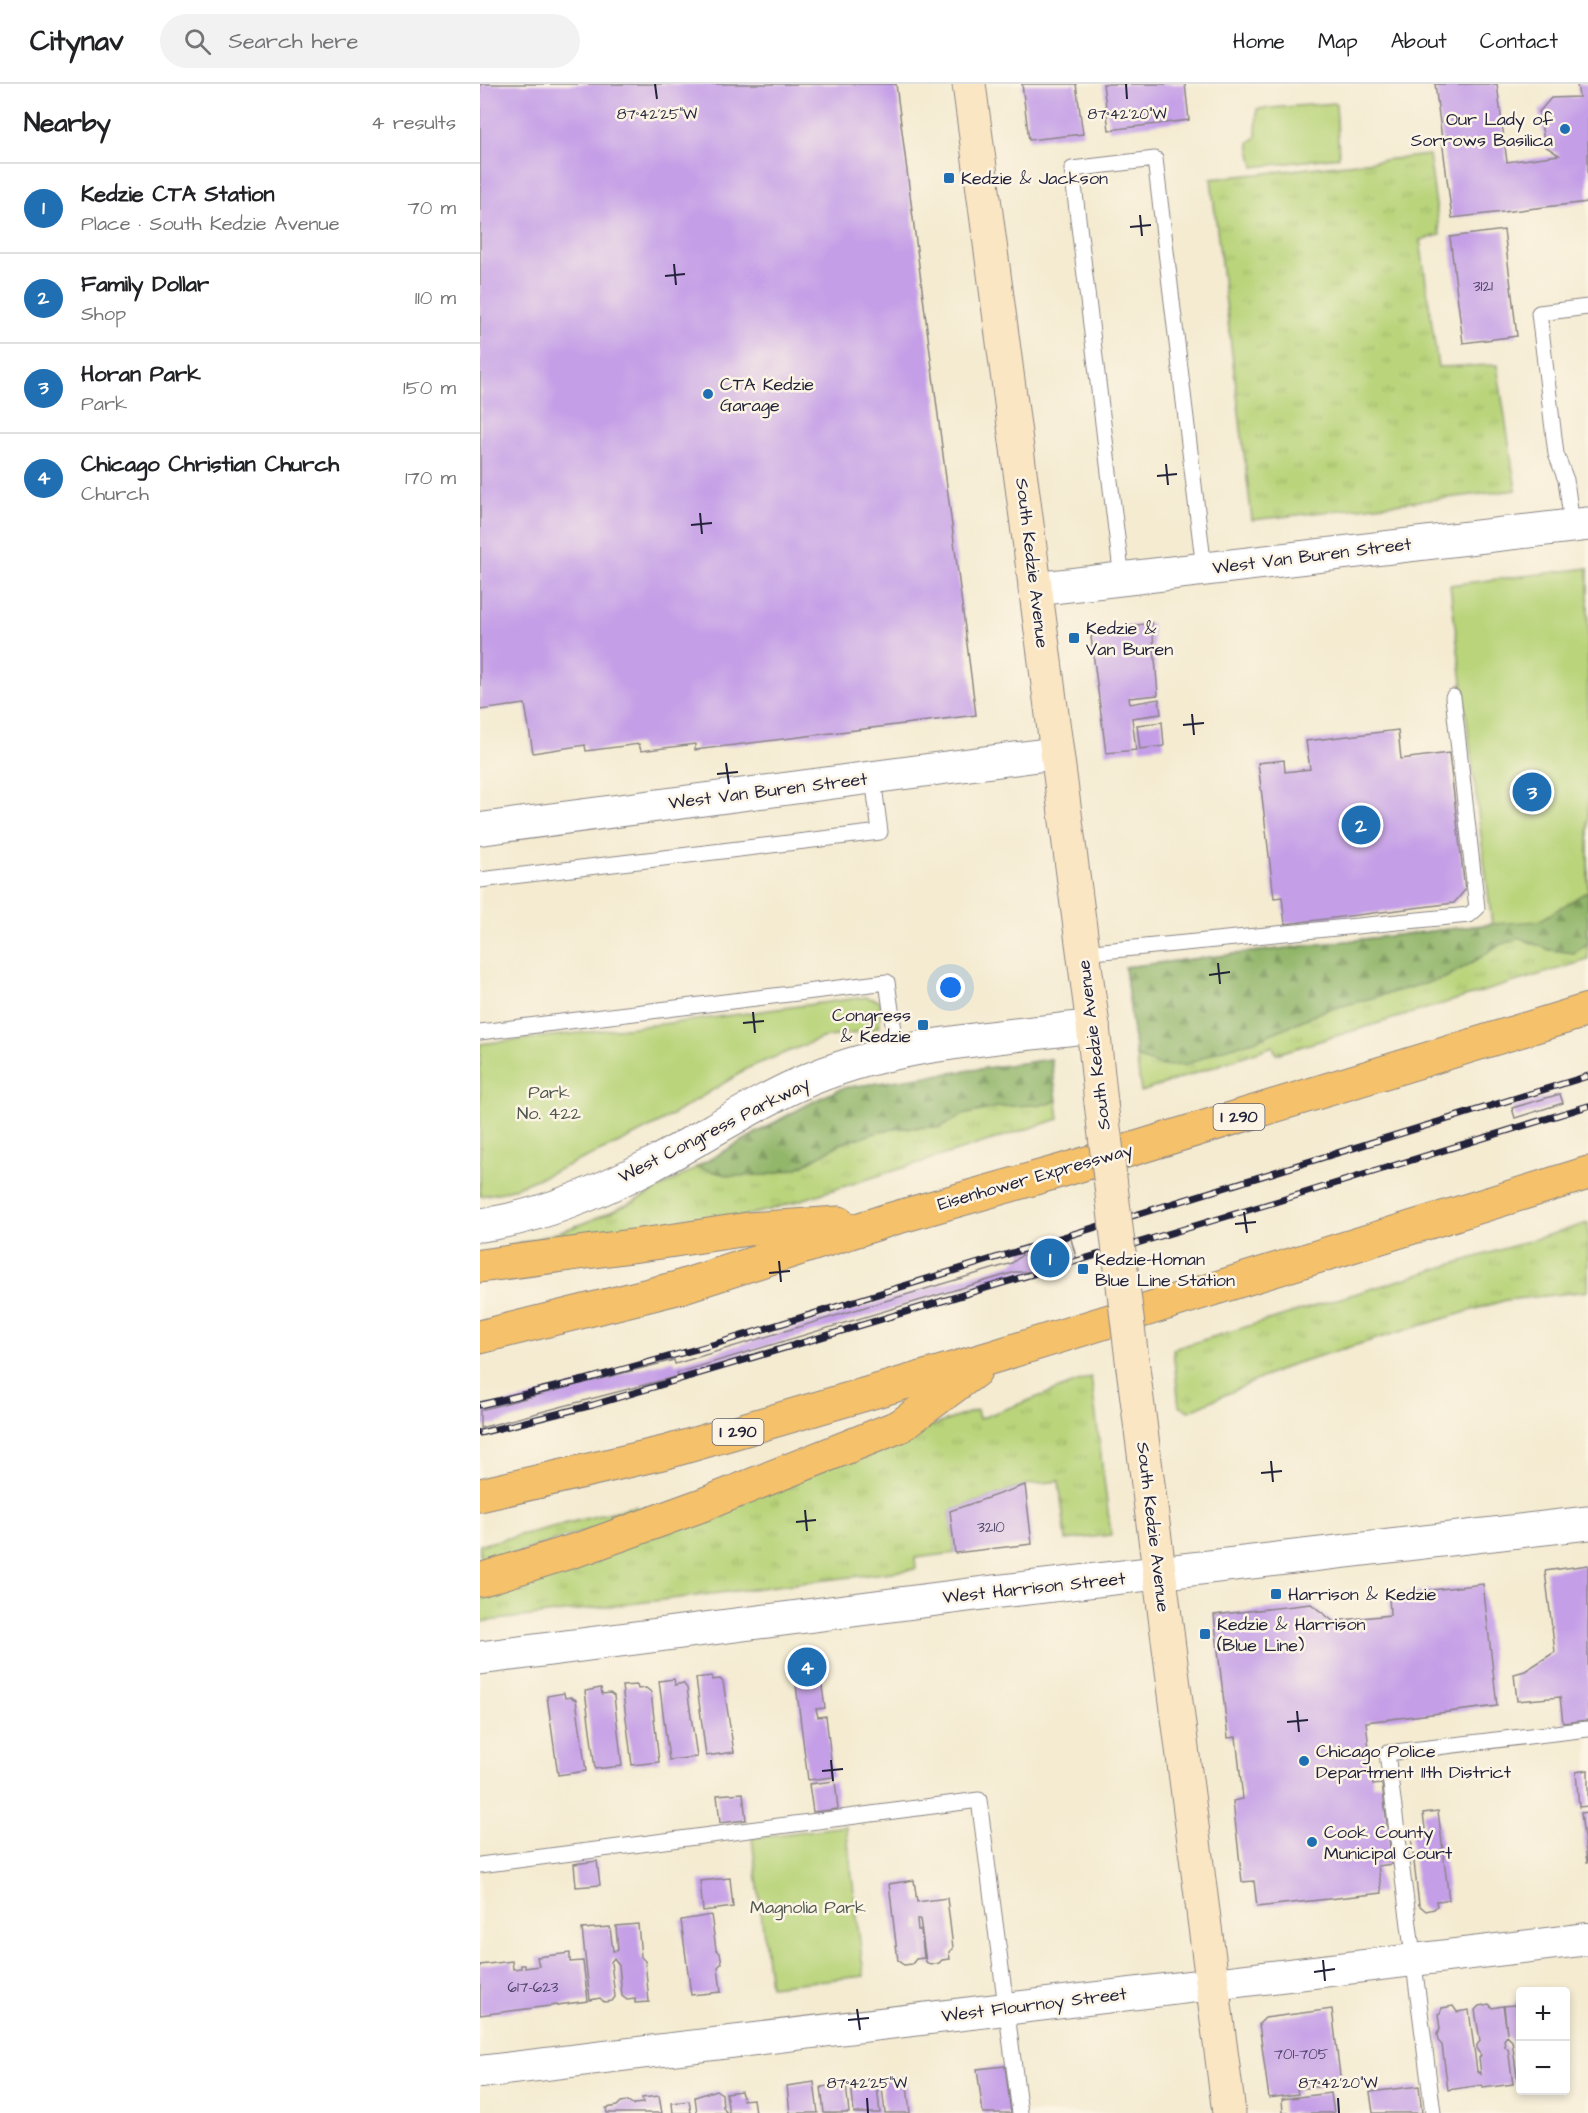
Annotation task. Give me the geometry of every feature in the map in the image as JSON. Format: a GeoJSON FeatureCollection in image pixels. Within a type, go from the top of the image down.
{"type":"FeatureCollection","features":[{"type":"Feature","properties":{"kind":"highway","name":"Eisenhower Expressway"},"geometry":{"type":"LineString","coordinates":[[480,1337],[676,1288],[888,1220],[1064,1170],[1588,1011]]}},
{"type":"Feature","properties":{"kind":"highway","name":"I 290"},"geometry":{"type":"LineString","coordinates":[[480,1495],[667,1452],[993,1357],[1588,1173]]}},
{"type":"Feature","properties":{"kind":"highway"},"geometry":{"type":"LineString","coordinates":[[480,1266],[748,1229],[888,1220]]}},
{"type":"Feature","properties":{"kind":"highway"},"geometry":{"type":"LineString","coordinates":[[480,1580],[589,1546],[681,1513],[900,1426],[993,1357]]}},
{"type":"Feature","properties":{"kind":"main road","name":"South Kedzie Avenue"},"geometry":{"type":"LineString","coordinates":[[969,84],[1083,953],[1158,1574],[1229,2113]]}},
{"type":"Feature","properties":{"kind":"street","name":"West Van Buren Street"},"geometry":{"type":"LineString","coordinates":[[1035,589],[1580,524]]}},
{"type":"Feature","properties":{"kind":"street","name":"West Van Buren Street"},"geometry":{"type":"LineString","coordinates":[[480,829],[1057,753]]}},
{"type":"Feature","properties":{"kind":"street","name":"West Congress Parkway"},"geometry":{"type":"LineString","coordinates":[[480,1225],[529,1215],[582,1196],[651,1165],[742,1112],[800,1083],[852,1064],[897,1051],[927,1046],[1092,1026]]}},
{"type":"Feature","properties":{"kind":"street","name":"West Harrison Street"},"geometry":{"type":"LineString","coordinates":[[480,1658],[984,1593],[1588,1523]]}},
{"type":"Feature","properties":{"kind":"street","name":"West Flournoy Street"},"geometry":{"type":"LineString","coordinates":[[480,2072],[1588,1939]]}},
{"type":"Feature","properties":{"kind":"lane"},"geometry":{"type":"LineString","coordinates":[[1122,579],[1072,169],[1155,159],[1204,569]]}},
{"type":"Feature","properties":{"kind":"lane"},"geometry":{"type":"LineString","coordinates":[[1580,524],[1556,454],[1539,312],[1588,307]]}},
{"type":"Feature","properties":{"kind":"lane"},"geometry":{"type":"LineString","coordinates":[[1083,953],[1469,915],[1477,908],[1453,697]]}},
{"type":"Feature","properties":{"kind":"lane"},"geometry":{"type":"LineString","coordinates":[[480,880],[880,832],[873,778]]}},
{"type":"Feature","properties":{"kind":"lane"},"geometry":{"type":"LineString","coordinates":[[480,1032],[887,982],[897,1051]]}},
{"type":"Feature","properties":{"kind":"lane"},"geometry":{"type":"LineString","coordinates":[[1433,2113],[1387,1753],[1588,1729]]}},
{"type":"Feature","properties":{"kind":"lane"},"geometry":{"type":"LineString","coordinates":[[480,1865],[979,1800],[1020,2113]]}},
{"type":"Feature","properties":{"kind":"green space"},"geometry":{"type":"Polygon","coordinates":[[[1336,103],[1339,157],[1254,167],[1249,143],[1256,137],[1257,109],[1336,103]]]}},
{"type":"Feature","properties":{"kind":"green space"},"geometry":{"type":"Polygon","coordinates":[[[1429,155],[1440,235],[1420,240],[1438,367],[1497,365],[1516,490],[1252,520],[1211,179],[1429,155]]]}},
{"type":"Feature","properties":{"kind":"green space"},"geometry":{"type":"Polygon","coordinates":[[[1588,568],[1588,891],[1539,921],[1492,924],[1450,585],[1588,568]]]}},
{"type":"Feature","properties":{"kind":"green space"},"geometry":{"type":"Polygon","coordinates":[[[1588,856],[1588,943],[1574,953],[1550,950],[1520,938],[1497,946],[1445,978],[1324,1011],[1254,1041],[1220,1050],[1186,1065],[1162,1066],[1136,1057],[1125,967],[1492,924],[1490,903],[1588,856]]]}},
{"type":"Feature","properties":{"kind":"green space"},"geometry":{"type":"Polygon","coordinates":[[[1588,891],[1588,960],[1276,1054],[1273,1046],[1141,1092],[1125,967],[1492,924],[1588,891]]]}},
{"type":"Feature","properties":{"kind":"green space","name":"Park No. 422"},"geometry":{"type":"Polygon","coordinates":[[[866,997],[880,1001],[879,1026],[870,1031],[822,1038],[750,1067],[659,1123],[619,1143],[532,1181],[503,1192],[480,1196],[480,1044],[688,1021],[866,997]]]}},
{"type":"Feature","properties":{"kind":"green space"},"geometry":{"type":"Polygon","coordinates":[[[1051,1059],[1059,1119],[769,1210],[727,1220],[506,1247],[571,1228],[635,1201],[779,1120],[843,1088],[1051,1059]]]}},
{"type":"Feature","properties":{"kind":"green space"},"geometry":{"type":"Polygon","coordinates":[[[1051,1059],[1057,1100],[1049,1104],[998,1107],[963,1115],[940,1127],[898,1128],[883,1131],[842,1143],[798,1168],[767,1175],[730,1176],[696,1167],[816,1100],[843,1088],[1051,1059]]]}},
{"type":"Feature","properties":{"kind":"green space"},"geometry":{"type":"Polygon","coordinates":[[[1588,1223],[1588,1291],[1506,1300],[1293,1364],[1189,1411],[1179,1406],[1173,1349],[1588,1223]]]}},
{"type":"Feature","properties":{"kind":"green space"},"geometry":{"type":"Polygon","coordinates":[[[1091,1377],[1111,1535],[1066,1540],[1059,1481],[1025,1485],[950,1511],[955,1553],[915,1558],[916,1569],[480,1622],[480,1594],[872,1447],[977,1410],[979,1419],[1091,1377]]]}},
{"type":"Feature","properties":{"kind":"green space"},"geometry":{"type":"Polygon","coordinates":[[[636,1506],[638,1515],[480,1564],[480,1545],[636,1506]]]}},
{"type":"Feature","properties":{"kind":"green space","name":"Magnolia Park"},"geometry":{"type":"Polygon","coordinates":[[[846,1826],[864,1976],[770,1986],[752,1838],[846,1826]]]}},
{"type":"Feature","properties":{"kind":"building","name":"CTA Kedzie Garage"},"geometry":{"type":"Polygon","coordinates":[[[480,84],[896,84],[976,715],[695,750],[695,744],[641,751],[639,744],[586,751],[585,745],[533,753],[525,704],[480,710],[480,84]]]}},
{"type":"Feature","properties":{"kind":"building"},"geometry":{"type":"Polygon","coordinates":[[[1022,84],[1076,84],[1083,134],[1029,140],[1022,84]]]}},
{"type":"Feature","properties":{"kind":"building"},"geometry":{"type":"Polygon","coordinates":[[[1103,84],[1185,84],[1189,120],[1109,130],[1103,84]]]}},
{"type":"Feature","properties":{"kind":"building"},"geometry":{"type":"Polygon","coordinates":[[[1435,84],[1497,84],[1507,162],[1559,155],[1545,146],[1539,112],[1551,98],[1579,97],[1577,84],[1588,84],[1588,202],[1452,218],[1435,84]]]}},
{"type":"Feature","properties":{"kind":"building"},"geometry":{"type":"Polygon","coordinates":[[[1504,230],[1517,336],[1463,343],[1450,237],[1504,230]]]}},
{"type":"Feature","properties":{"kind":"building"},"geometry":{"type":"Polygon","coordinates":[[[1152,623],[1158,695],[1129,698],[1130,704],[1159,699],[1161,714],[1132,718],[1136,750],[1106,753],[1091,637],[1098,630],[1152,623]]]}},
{"type":"Feature","properties":{"kind":"building"},"geometry":{"type":"Polygon","coordinates":[[[1162,722],[1164,746],[1140,749],[1137,725],[1162,722]]]}},
{"type":"Feature","properties":{"kind":"building"},"geometry":{"type":"Polygon","coordinates":[[[1398,730],[1401,759],[1449,753],[1465,890],[1454,903],[1285,924],[1282,897],[1274,898],[1258,763],[1284,760],[1285,772],[1310,769],[1306,741],[1398,730]]]}},
{"type":"Feature","properties":{"kind":"building"},"geometry":{"type":"Polygon","coordinates":[[[1560,1094],[1563,1103],[1515,1118],[1512,1108],[1560,1094]]]}},
{"type":"Feature","properties":{"kind":"building"},"geometry":{"type":"Polygon","coordinates":[[[1070,1235],[1077,1261],[1029,1275],[1028,1272],[1015,1272],[677,1373],[678,1376],[480,1428],[480,1410],[674,1360],[675,1364],[1012,1263],[1022,1255],[1021,1250],[1070,1235]]]}},
{"type":"Feature","properties":{"kind":"building"},"geometry":{"type":"Polygon","coordinates":[[[1025,1485],[1032,1544],[955,1553],[950,1511],[1025,1485]]]}},
{"type":"Feature","properties":{"kind":"building"},"geometry":{"type":"Polygon","coordinates":[[[1588,1565],[1588,1720],[1563,1723],[1560,1697],[1517,1701],[1514,1674],[1525,1671],[1555,1652],[1545,1571],[1588,1565]]]}},
{"type":"Feature","properties":{"kind":"building","name":"Chicago Police Department 11th District"},"geometry":{"type":"Polygon","coordinates":[[[1483,1584],[1497,1706],[1366,1722],[1373,1785],[1382,1784],[1392,1864],[1378,1866],[1382,1893],[1257,1907],[1254,1881],[1242,1882],[1233,1801],[1243,1799],[1236,1737],[1228,1738],[1214,1615],[1311,1604],[1333,1621],[1390,1615],[1389,1595],[1483,1584]]]}},
{"type":"Feature","properties":{"kind":"building"},"geometry":{"type":"Polygon","coordinates":[[[818,1658],[825,1708],[816,1709],[818,1717],[826,1716],[833,1777],[808,1780],[793,1661],[818,1658]]]}},
{"type":"Feature","properties":{"kind":"building"},"geometry":{"type":"Polygon","coordinates":[[[712,1676],[712,1680],[720,1679],[723,1682],[734,1752],[706,1756],[696,1678],[712,1676]]]}},
{"type":"Feature","properties":{"kind":"building"},"geometry":{"type":"Polygon","coordinates":[[[674,1679],[675,1685],[683,1683],[687,1688],[697,1757],[669,1760],[659,1681],[674,1679]]]}},
{"type":"Feature","properties":{"kind":"building"},"geometry":{"type":"Polygon","coordinates":[[[637,1685],[638,1689],[646,1688],[651,1692],[659,1762],[632,1765],[622,1686],[637,1685]]]}},
{"type":"Feature","properties":{"kind":"building"},"geometry":{"type":"Polygon","coordinates":[[[601,1688],[602,1694],[610,1693],[614,1696],[622,1766],[595,1769],[585,1691],[601,1688]]]}},
{"type":"Feature","properties":{"kind":"building"},"geometry":{"type":"Polygon","coordinates":[[[564,1693],[565,1698],[571,1697],[576,1700],[586,1771],[558,1775],[547,1696],[564,1693]]]}},
{"type":"Feature","properties":{"kind":"building"},"geometry":{"type":"Polygon","coordinates":[[[1588,1770],[1588,1806],[1579,1807],[1576,1772],[1588,1770]]]}},
{"type":"Feature","properties":{"kind":"building"},"geometry":{"type":"Polygon","coordinates":[[[835,1781],[838,1809],[813,1812],[809,1784],[835,1781]]]}},
{"type":"Feature","properties":{"kind":"building"},"geometry":{"type":"Polygon","coordinates":[[[743,1793],[746,1820],[720,1823],[717,1795],[743,1793]]]}},
{"type":"Feature","properties":{"kind":"building"},"geometry":{"type":"Polygon","coordinates":[[[1438,1811],[1449,1900],[1436,1901],[1437,1906],[1434,1909],[1426,1911],[1419,1905],[1411,1836],[1416,1830],[1425,1829],[1423,1813],[1438,1811]]]}},
{"type":"Feature","properties":{"kind":"building"},"geometry":{"type":"Polygon","coordinates":[[[1588,1812],[1588,1862],[1587,1862],[1581,1813],[1588,1812]]]}},
{"type":"Feature","properties":{"kind":"building"},"geometry":{"type":"Polygon","coordinates":[[[597,1861],[600,1885],[576,1887],[574,1864],[597,1861]]]}},
{"type":"Feature","properties":{"kind":"building"},"geometry":{"type":"Polygon","coordinates":[[[730,1878],[733,1907],[703,1911],[700,1881],[730,1878]]]}},
{"type":"Feature","properties":{"kind":"building"},"geometry":{"type":"Polygon","coordinates":[[[914,1880],[917,1902],[947,1898],[953,1948],[949,1952],[950,1959],[931,1965],[926,1962],[920,1919],[917,1919],[918,1930],[921,1930],[924,1958],[904,1965],[898,1961],[889,1884],[914,1880]]]}},
{"type":"Feature","properties":{"kind":"building"},"geometry":{"type":"Polygon","coordinates":[[[711,1915],[716,1949],[720,1953],[722,1963],[718,1967],[721,1992],[691,1995],[681,1920],[711,1915]]]}},
{"type":"Feature","properties":{"kind":"building"},"geometry":{"type":"Polygon","coordinates":[[[638,1924],[649,2002],[635,2003],[635,1999],[627,2000],[622,1996],[619,1965],[614,1958],[611,1962],[615,1997],[612,2001],[604,2002],[600,1998],[590,2000],[582,1929],[610,1927],[613,1951],[618,1950],[616,1926],[638,1924]]]}},
{"type":"Feature","properties":{"kind":"building"},"geometry":{"type":"Polygon","coordinates":[[[570,1953],[570,1962],[583,1961],[588,2001],[480,2015],[480,1965],[512,1961],[513,1969],[521,1968],[521,1965],[525,1965],[525,1968],[539,1966],[537,1957],[570,1953]]]}},
{"type":"Feature","properties":{"kind":"building"},"geometry":{"type":"Polygon","coordinates":[[[1516,2001],[1516,2070],[1512,2041],[1507,2036],[1504,2040],[1505,2047],[1508,2049],[1513,2084],[1483,2088],[1482,2085],[1448,2090],[1442,2045],[1438,2041],[1437,2034],[1440,2029],[1438,2014],[1442,2008],[1453,2006],[1457,2012],[1469,2010],[1477,2071],[1481,2074],[1479,2058],[1481,2055],[1477,2050],[1480,2041],[1475,2010],[1479,2006],[1489,2004],[1492,2008],[1503,2006],[1507,2033],[1504,2006],[1514,2005],[1516,2001]]]}},
{"type":"Feature","properties":{"kind":"building"},"geometry":{"type":"Polygon","coordinates":[[[1332,2009],[1341,2084],[1297,2089],[1298,2094],[1269,2098],[1259,2024],[1265,2018],[1332,2009]]]}},
{"type":"Feature","properties":{"kind":"building"},"geometry":{"type":"Polygon","coordinates":[[[1005,2066],[1011,2113],[983,2113],[977,2069],[1005,2066]]]}},
{"type":"Feature","properties":{"kind":"building"},"geometry":{"type":"Polygon","coordinates":[[[906,2077],[910,2113],[885,2113],[881,2079],[906,2077]]]}},
{"type":"Feature","properties":{"kind":"building"},"geometry":{"type":"Polygon","coordinates":[[[876,2079],[880,2113],[854,2113],[851,2082],[876,2079]]]}},
{"type":"Feature","properties":{"kind":"building"},"geometry":{"type":"Polygon","coordinates":[[[814,2082],[818,2113],[790,2113],[787,2086],[814,2082]]]}},
{"type":"Feature","properties":{"kind":"building"},"geometry":{"type":"Polygon","coordinates":[[[846,2084],[849,2113],[824,2113],[821,2087],[846,2084]]]}},
{"type":"Feature","properties":{"kind":"building"},"geometry":{"type":"Polygon","coordinates":[[[1419,2086],[1422,2113],[1373,2113],[1370,2092],[1419,2086]]]}},
{"type":"Feature","properties":{"kind":"building"},"geometry":{"type":"Polygon","coordinates":[[[716,2090],[722,2094],[723,2108],[727,2113],[697,2113],[695,2097],[716,2090]]]}},
{"type":"Feature","properties":{"kind":"building"},"geometry":{"type":"Polygon","coordinates":[[[741,2091],[743,2100],[753,2099],[755,2113],[729,2113],[726,2093],[741,2091]]]}},
{"type":"Feature","properties":{"kind":"building"},"geometry":{"type":"Polygon","coordinates":[[[1331,2093],[1334,2113],[1283,2113],[1282,2099],[1331,2093]]]}},
{"type":"Feature","properties":{"kind":"building"},"geometry":{"type":"Polygon","coordinates":[[[659,2096],[662,2113],[607,2113],[606,2108],[617,2106],[621,2102],[628,2101],[634,2105],[643,2103],[642,2098],[659,2096]]]}},
{"type":"Feature","properties":{"kind":"building"},"geometry":{"type":"Polygon","coordinates":[[[689,2101],[691,2113],[673,2113],[672,2103],[689,2101]]]}},
{"type":"Feature","properties":{"kind":"railway"},"geometry":{"type":"LineString","coordinates":[[480,1405],[584,1380],[715,1344],[1588,1076]]}},
{"type":"Feature","properties":{"kind":"railway"},"geometry":{"type":"LineString","coordinates":[[480,1433],[593,1405],[1275,1202],[1588,1106]]}},
{"type":"Feature","properties":{"kind":"place","name":"Our Lady of Sorrows Basilica"},"geometry":{"type":"Point","coordinates":[1565,129]}},
{"type":"Feature","properties":{"kind":"place","name":"Kedzie & Jackson"},"geometry":{"type":"Point","coordinates":[949,178]}},
{"type":"Feature","properties":{"kind":"place","name":"CTA Kedzie Garage"},"geometry":{"type":"Point","coordinates":[708,394]}},
{"type":"Feature","properties":{"kind":"place","name":"Kedzie & Van Buren"},"geometry":{"type":"Point","coordinates":[1074,638]}},
{"type":"Feature","properties":{"kind":"place","name":"Horan Park"},"geometry":{"type":"Point","coordinates":[1532,792]}},
{"type":"Feature","properties":{"kind":"place","name":"Family Dollar"},"geometry":{"type":"Point","coordinates":[1361,825]}},
{"type":"Feature","properties":{"kind":"place","name":"Congress & Kedzie"},"geometry":{"type":"Point","coordinates":[923,1025]}},
{"type":"Feature","properties":{"kind":"place","name":"Kedzie CTA Station"},"geometry":{"type":"Point","coordinates":[1050,1258]}},
{"type":"Feature","properties":{"kind":"place","name":"Kedzie-Homan Blue Line Station"},"geometry":{"type":"Point","coordinates":[1083,1269]}},
{"type":"Feature","properties":{"kind":"place","name":"Harrison & Kedzie"},"geometry":{"type":"Point","coordinates":[1276,1594]}},
{"type":"Feature","properties":{"kind":"place","name":"Kedzie & Harrison (Blue Line)"},"geometry":{"type":"Point","coordinates":[1205,1634]}},
{"type":"Feature","properties":{"kind":"place","name":"Chicago Christian Church"},"geometry":{"type":"Point","coordinates":[807,1667]}},
{"type":"Feature","properties":{"kind":"place","name":"Chicago Police Department 11th District"},"geometry":{"type":"Point","coordinates":[1304,1761]}},
{"type":"Feature","properties":{"kind":"place","name":"Cook County Municipal Court"},"geometry":{"type":"Point","coordinates":[1312,1842]}}]}
